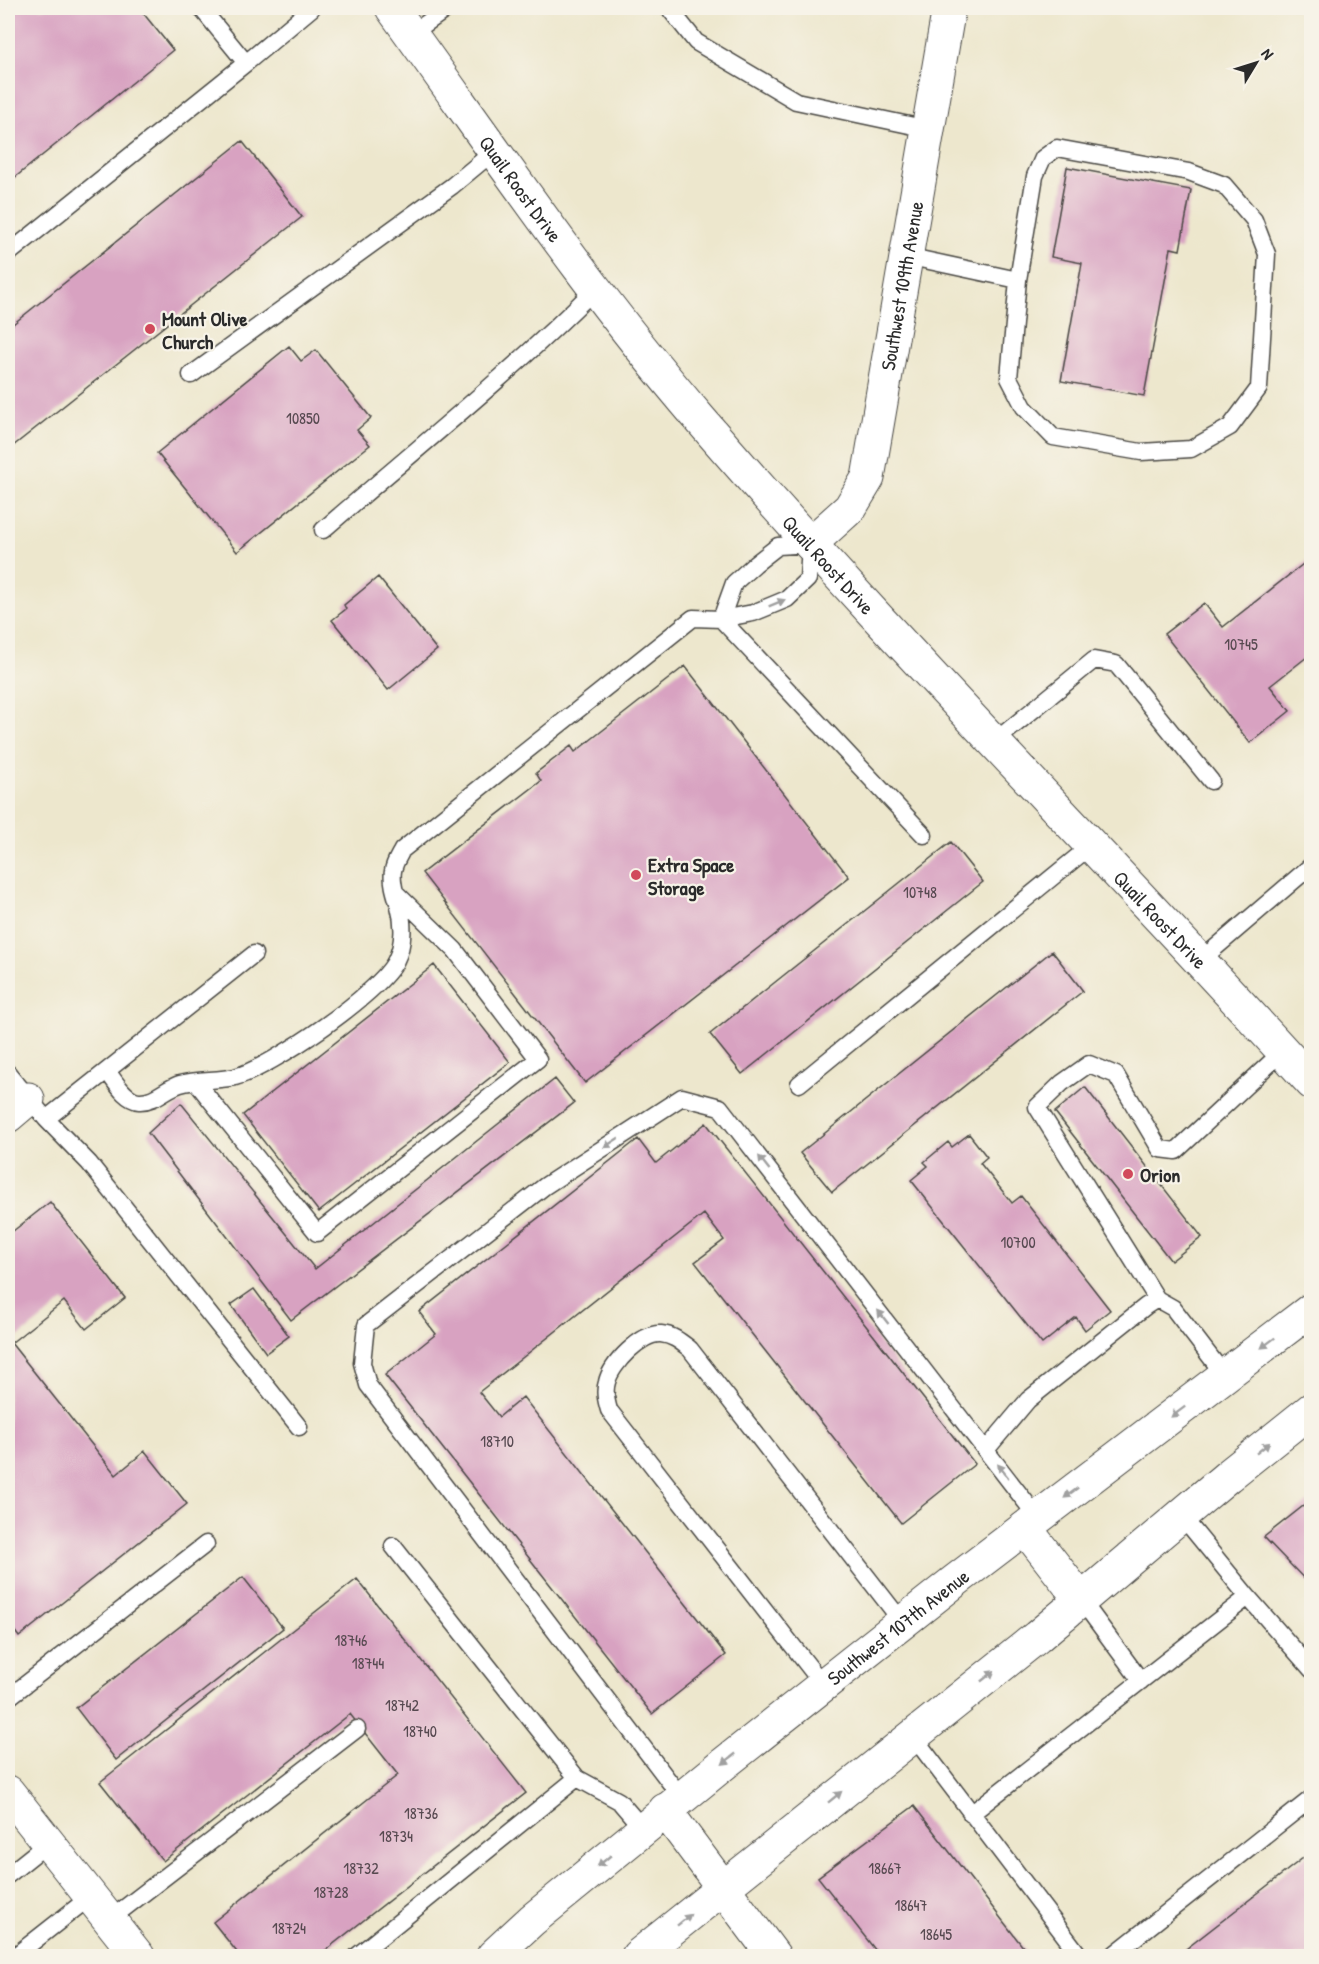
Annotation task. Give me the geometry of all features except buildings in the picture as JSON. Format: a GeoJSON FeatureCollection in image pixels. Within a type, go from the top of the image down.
{"type":"FeatureCollection","features":[{"type":"Feature","properties":{"kind":"street","name":"Quail Roost Drive"},"geometry":{"type":"LineString","coordinates":[[392,8],[594,290],[697,417],[810,544],[1201,960],[1311,1083]]}},
{"type":"Feature","properties":{"kind":"street","name":"Southwest 109th Avenue"},"geometry":{"type":"LineString","coordinates":[[810,544],[850,508],[868,478],[950,8]]}},
{"type":"Feature","properties":{"kind":"street","name":"Southwest 107th Avenue"},"geometry":{"type":"LineString","coordinates":[[493,1956],[532,1920],[663,1812],[1032,1523],[1311,1310]]}},
{"type":"Feature","properties":{"kind":"street"},"geometry":{"type":"LineString","coordinates":[[638,1956],[1082,1600],[1181,1515],[1311,1409]]}},
{"type":"Feature","properties":{"kind":"street"},"geometry":{"type":"LineString","coordinates":[[1032,1523],[1082,1600]]}},
{"type":"Feature","properties":{"kind":"street"},"geometry":{"type":"LineString","coordinates":[[8,1792],[138,1956]]}},
{"type":"Feature","properties":{"kind":"street"},"geometry":{"type":"LineString","coordinates":[[663,1812],[774,1956]]}},
{"type":"Feature","properties":{"kind":"lane"},"geometry":{"type":"LineString","coordinates":[[201,8],[246,63]]}},
{"type":"Feature","properties":{"kind":"lane"},"geometry":{"type":"LineString","coordinates":[[8,254],[312,8]]}},
{"type":"Feature","properties":{"kind":"lane"},"geometry":{"type":"LineString","coordinates":[[411,33],[448,8]]}},
{"type":"Feature","properties":{"kind":"lane"},"geometry":{"type":"LineString","coordinates":[[669,8],[696,42],[796,101],[928,129]]}},
{"type":"Feature","properties":{"kind":"lane"},"geometry":{"type":"LineString","coordinates":[[1057,148],[1189,172],[1224,185],[1254,220],[1267,254],[1259,388],[1230,427],[1191,449],[1141,452],[1053,437],[1024,407],[1009,378],[1018,280],[1035,177],[1043,158],[1057,148]]}},
{"type":"Feature","properties":{"kind":"lane"},"geometry":{"type":"LineString","coordinates":[[191,375],[452,186],[493,152]]}},
{"type":"Feature","properties":{"kind":"lane"},"geometry":{"type":"LineString","coordinates":[[906,256],[1018,280]]}},
{"type":"Feature","properties":{"kind":"lane"},"geometry":{"type":"LineString","coordinates":[[323,530],[556,329],[594,290]]}},
{"type":"Feature","properties":{"kind":"lane"},"geometry":{"type":"LineString","coordinates":[[106,1071],[129,1098],[137,1101],[154,1098],[179,1084],[235,1077],[253,1070],[279,1056],[329,1022],[389,974],[397,959],[402,942],[400,910],[392,872],[402,850],[693,618],[721,619],[753,613],[787,599],[808,579],[810,544],[778,546],[755,564],[734,584],[721,619]]}},
{"type":"Feature","properties":{"kind":"lane"},"geometry":{"type":"LineString","coordinates":[[721,619],[924,835]]}},
{"type":"Feature","properties":{"kind":"lane"},"geometry":{"type":"LineString","coordinates":[[994,742],[1094,660],[1116,664],[1211,781]]}},
{"type":"Feature","properties":{"kind":"lane"},"geometry":{"type":"LineString","coordinates":[[799,1084],[1093,844]]}},
{"type":"Feature","properties":{"kind":"lane"},"geometry":{"type":"LineString","coordinates":[[1201,960],[1311,865]]}},
{"type":"Feature","properties":{"kind":"lane"},"geometry":{"type":"LineString","coordinates":[[196,1082],[317,1233],[538,1059],[454,950],[395,891]]}},
{"type":"Feature","properties":{"kind":"lane"},"geometry":{"type":"LineString","coordinates":[[27,1111],[106,1071],[254,954]]}},
{"type":"Feature","properties":{"kind":"lane"},"geometry":{"type":"LineString","coordinates":[[1225,1376],[1173,1308],[1156,1299],[1037,1107],[1062,1083],[1089,1064],[1116,1075],[1160,1149],[1176,1151],[1283,1051]]}},
{"type":"Feature","properties":{"kind":"lane"},"geometry":{"type":"LineString","coordinates":[[8,1073],[27,1111],[89,1163],[299,1427]]}},
{"type":"Feature","properties":{"kind":"lane"},"geometry":{"type":"LineString","coordinates":[[663,1812],[368,1385],[362,1363],[366,1325],[545,1186],[682,1097],[720,1107],[986,1450],[1032,1523]]}},
{"type":"Feature","properties":{"kind":"lane"},"geometry":{"type":"LineString","coordinates":[[986,1450],[1028,1400],[1156,1299]]}},
{"type":"Feature","properties":{"kind":"lane"},"geometry":{"type":"LineString","coordinates":[[824,1686],[609,1410],[605,1395],[606,1382],[612,1368],[631,1349],[651,1335],[662,1334],[677,1339],[690,1349],[903,1623]]}},
{"type":"Feature","properties":{"kind":"lane"},"geometry":{"type":"LineString","coordinates":[[1181,1515],[1311,1670]]}},
{"type":"Feature","properties":{"kind":"lane"},"geometry":{"type":"LineString","coordinates":[[8,1698],[206,1544]]}},
{"type":"Feature","properties":{"kind":"lane"},"geometry":{"type":"LineString","coordinates":[[393,1546],[577,1778],[619,1801],[663,1812]]}},
{"type":"Feature","properties":{"kind":"lane"},"geometry":{"type":"LineString","coordinates":[[971,1814],[1248,1597]]}},
{"type":"Feature","properties":{"kind":"lane"},"geometry":{"type":"LineString","coordinates":[[1082,1600],[1141,1681]]}},
{"type":"Feature","properties":{"kind":"lane"},"geometry":{"type":"LineString","coordinates":[[15,1956],[99,1908],[357,1729]]}},
{"type":"Feature","properties":{"kind":"lane"},"geometry":{"type":"LineString","coordinates":[[913,1736],[1080,1956]]}},
{"type":"Feature","properties":{"kind":"lane"},"geometry":{"type":"LineString","coordinates":[[357,1956],[577,1778]]}},
{"type":"Feature","properties":{"kind":"lane"},"geometry":{"type":"LineString","coordinates":[[1112,1956],[1311,1798]]}},
{"type":"Feature","properties":{"kind":"lane"},"geometry":{"type":"LineString","coordinates":[[8,1875],[48,1843]]}},
{"type":"Feature","properties":{"kind":"place","name":"Mount Olive Church"},"geometry":{"type":"Point","coordinates":[150,329]}},
{"type":"Feature","properties":{"kind":"place","name":"Extra Space Storage"},"geometry":{"type":"Point","coordinates":[636,875]}},
{"type":"Feature","properties":{"kind":"place","name":"Orion"},"geometry":{"type":"Point","coordinates":[1128,1174]}}]}
